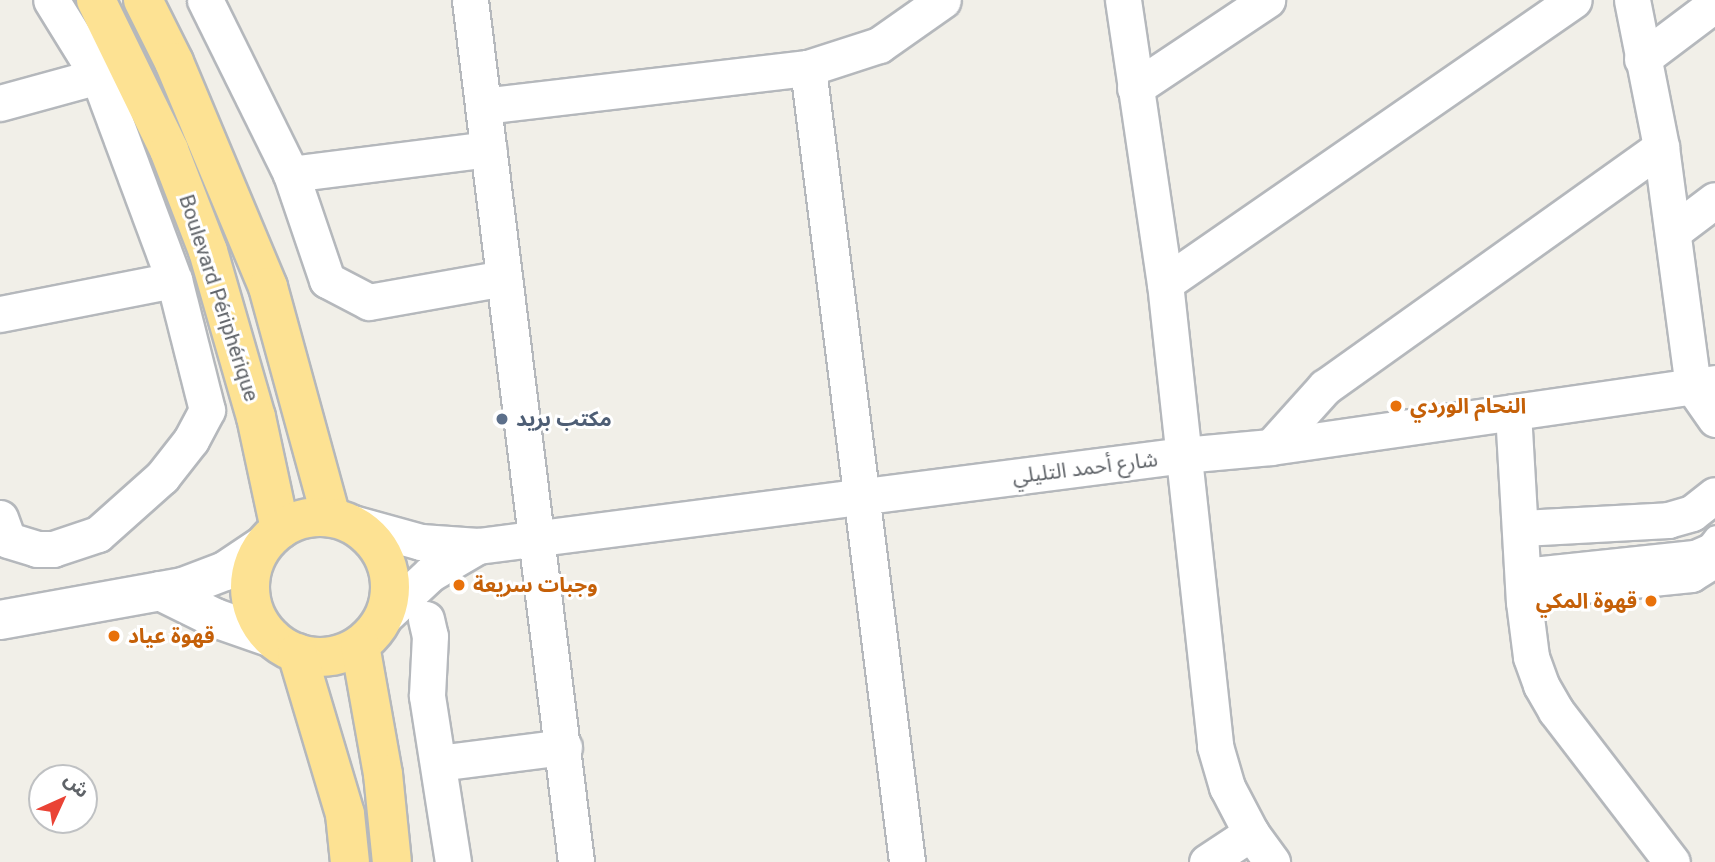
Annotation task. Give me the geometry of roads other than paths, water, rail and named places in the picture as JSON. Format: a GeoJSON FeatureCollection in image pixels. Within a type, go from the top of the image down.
{"type":"FeatureCollection","features":[{"type":"Feature","properties":{"kind":"highway","name":"Boulevard Périphérique"},"geometry":{"type":"LineString","coordinates":[[96,0],[169,150],[208,251],[256,416],[271,538]]}},
{"type":"Feature","properties":{"kind":"highway","name":"Boulevard Périphérique"},"geometry":{"type":"LineString","coordinates":[[143,0],[174,62],[268,287],[340,520]]}},
{"type":"Feature","properties":{"kind":"highway"},"geometry":{"type":"LineString","coordinates":[[284,646],[318,658],[340,655],[372,631],[390,596],[385,563],[368,535],[340,520],[304,518],[271,538],[251,570],[250,595],[257,618],[284,646],[345,814],[350,862]]}},
{"type":"Feature","properties":{"kind":"highway"},"geometry":{"type":"LineString","coordinates":[[372,631],[391,862]]}},
{"type":"Feature","properties":{"kind":"street"},"geometry":{"type":"LineString","coordinates":[[0,518],[8,540],[37,548],[53,549],[98,534],[138,501],[191,440],[208,411],[174,280],[98,76],[51,0]]}},
{"type":"Feature","properties":{"kind":"street"},"geometry":{"type":"LineString","coordinates":[[205,0],[291,174],[327,280],[369,302],[504,278]]}},
{"type":"Feature","properties":{"kind":"street"},"geometry":{"type":"LineString","coordinates":[[470,0],[564,747],[576,862]]}},
{"type":"Feature","properties":{"kind":"street"},"geometry":{"type":"LineString","coordinates":[[483,106],[808,68],[880,45],[943,0]]}},
{"type":"Feature","properties":{"kind":"street"},"geometry":{"type":"LineString","coordinates":[[1123,0],[1165,283],[1215,746],[1227,787],[1251,833],[1272,862]]}},
{"type":"Feature","properties":{"kind":"street"},"geometry":{"type":"LineString","coordinates":[[1135,88],[1267,0]]}},
{"type":"Feature","properties":{"kind":"street"},"geometry":{"type":"LineString","coordinates":[[1165,283],[1574,0]]}},
{"type":"Feature","properties":{"kind":"street"},"geometry":{"type":"LineString","coordinates":[[1632,0],[1704,385],[1715,419]]}},
{"type":"Feature","properties":{"kind":"street"},"geometry":{"type":"LineString","coordinates":[[1642,59],[1715,4]]}},
{"type":"Feature","properties":{"kind":"street"},"geometry":{"type":"LineString","coordinates":[[808,68],[907,862]]}},
{"type":"Feature","properties":{"kind":"street"},"geometry":{"type":"LineString","coordinates":[[0,103],[98,76]]}},
{"type":"Feature","properties":{"kind":"street"},"geometry":{"type":"LineString","coordinates":[[1271,447],[1325,387],[1661,148]]}},
{"type":"Feature","properties":{"kind":"street"},"geometry":{"type":"LineString","coordinates":[[291,174],[488,149]]}},
{"type":"Feature","properties":{"kind":"street"},"geometry":{"type":"LineString","coordinates":[[1674,231],[1715,200]]}},
{"type":"Feature","properties":{"kind":"street"},"geometry":{"type":"LineString","coordinates":[[0,314],[174,280]]}},
{"type":"Feature","properties":{"kind":"street","name":"شارع أحمد التليلي"},"geometry":{"type":"LineString","coordinates":[[478,546],[1183,455],[1271,447],[1704,385]]}},
{"type":"Feature","properties":{"kind":"street"},"geometry":{"type":"LineString","coordinates":[[1513,412],[1523,579],[1531,657],[1541,685],[1556,711],[1672,862]]}},
{"type":"Feature","properties":{"kind":"street"},"geometry":{"type":"LineString","coordinates":[[1522,528],[1668,520],[1692,513],[1715,495]]}},
{"type":"Feature","properties":{"kind":"street"},"geometry":{"type":"LineString","coordinates":[[340,520],[421,542],[478,546]]}},
{"type":"Feature","properties":{"kind":"street"},"geometry":{"type":"LineString","coordinates":[[0,620],[160,592],[215,575],[271,538]]}},
{"type":"Feature","properties":{"kind":"street"},"geometry":{"type":"LineString","coordinates":[[372,631],[430,574],[478,546]]}},
{"type":"Feature","properties":{"kind":"street"},"geometry":{"type":"LineString","coordinates":[[1523,579],[1690,574],[1715,559]]}},
{"type":"Feature","properties":{"kind":"street"},"geometry":{"type":"LineString","coordinates":[[160,592],[284,646]]}},
{"type":"Feature","properties":{"kind":"street"},"geometry":{"type":"LineString","coordinates":[[426,619],[430,636],[427,696],[453,862]]}},
{"type":"Feature","properties":{"kind":"street"},"geometry":{"type":"LineString","coordinates":[[439,764],[564,747]]}},
{"type":"Feature","properties":{"kind":"street"},"geometry":{"type":"LineString","coordinates":[[1207,862],[1251,833]]}},
{"type":"Feature","properties":{"kind":"lane"},"geometry":{"type":"LineString","coordinates":[[1523,579],[1694,550],[1708,544],[1715,535]]}},
{"type":"Feature","properties":{"kind":"place","name":"النحام الوردي"},"geometry":{"type":"Point","coordinates":[1396,406]}},
{"type":"Feature","properties":{"kind":"place","name":"مكتب بريد"},"geometry":{"type":"Point","coordinates":[502,419]}},
{"type":"Feature","properties":{"kind":"place","name":"وجبات سريعة"},"geometry":{"type":"Point","coordinates":[459,585]}},
{"type":"Feature","properties":{"kind":"place","name":"قهوة المكي"},"geometry":{"type":"Point","coordinates":[1651,601]}},
{"type":"Feature","properties":{"kind":"place","name":"قهوة عياد"},"geometry":{"type":"Point","coordinates":[114,636]}}]}
